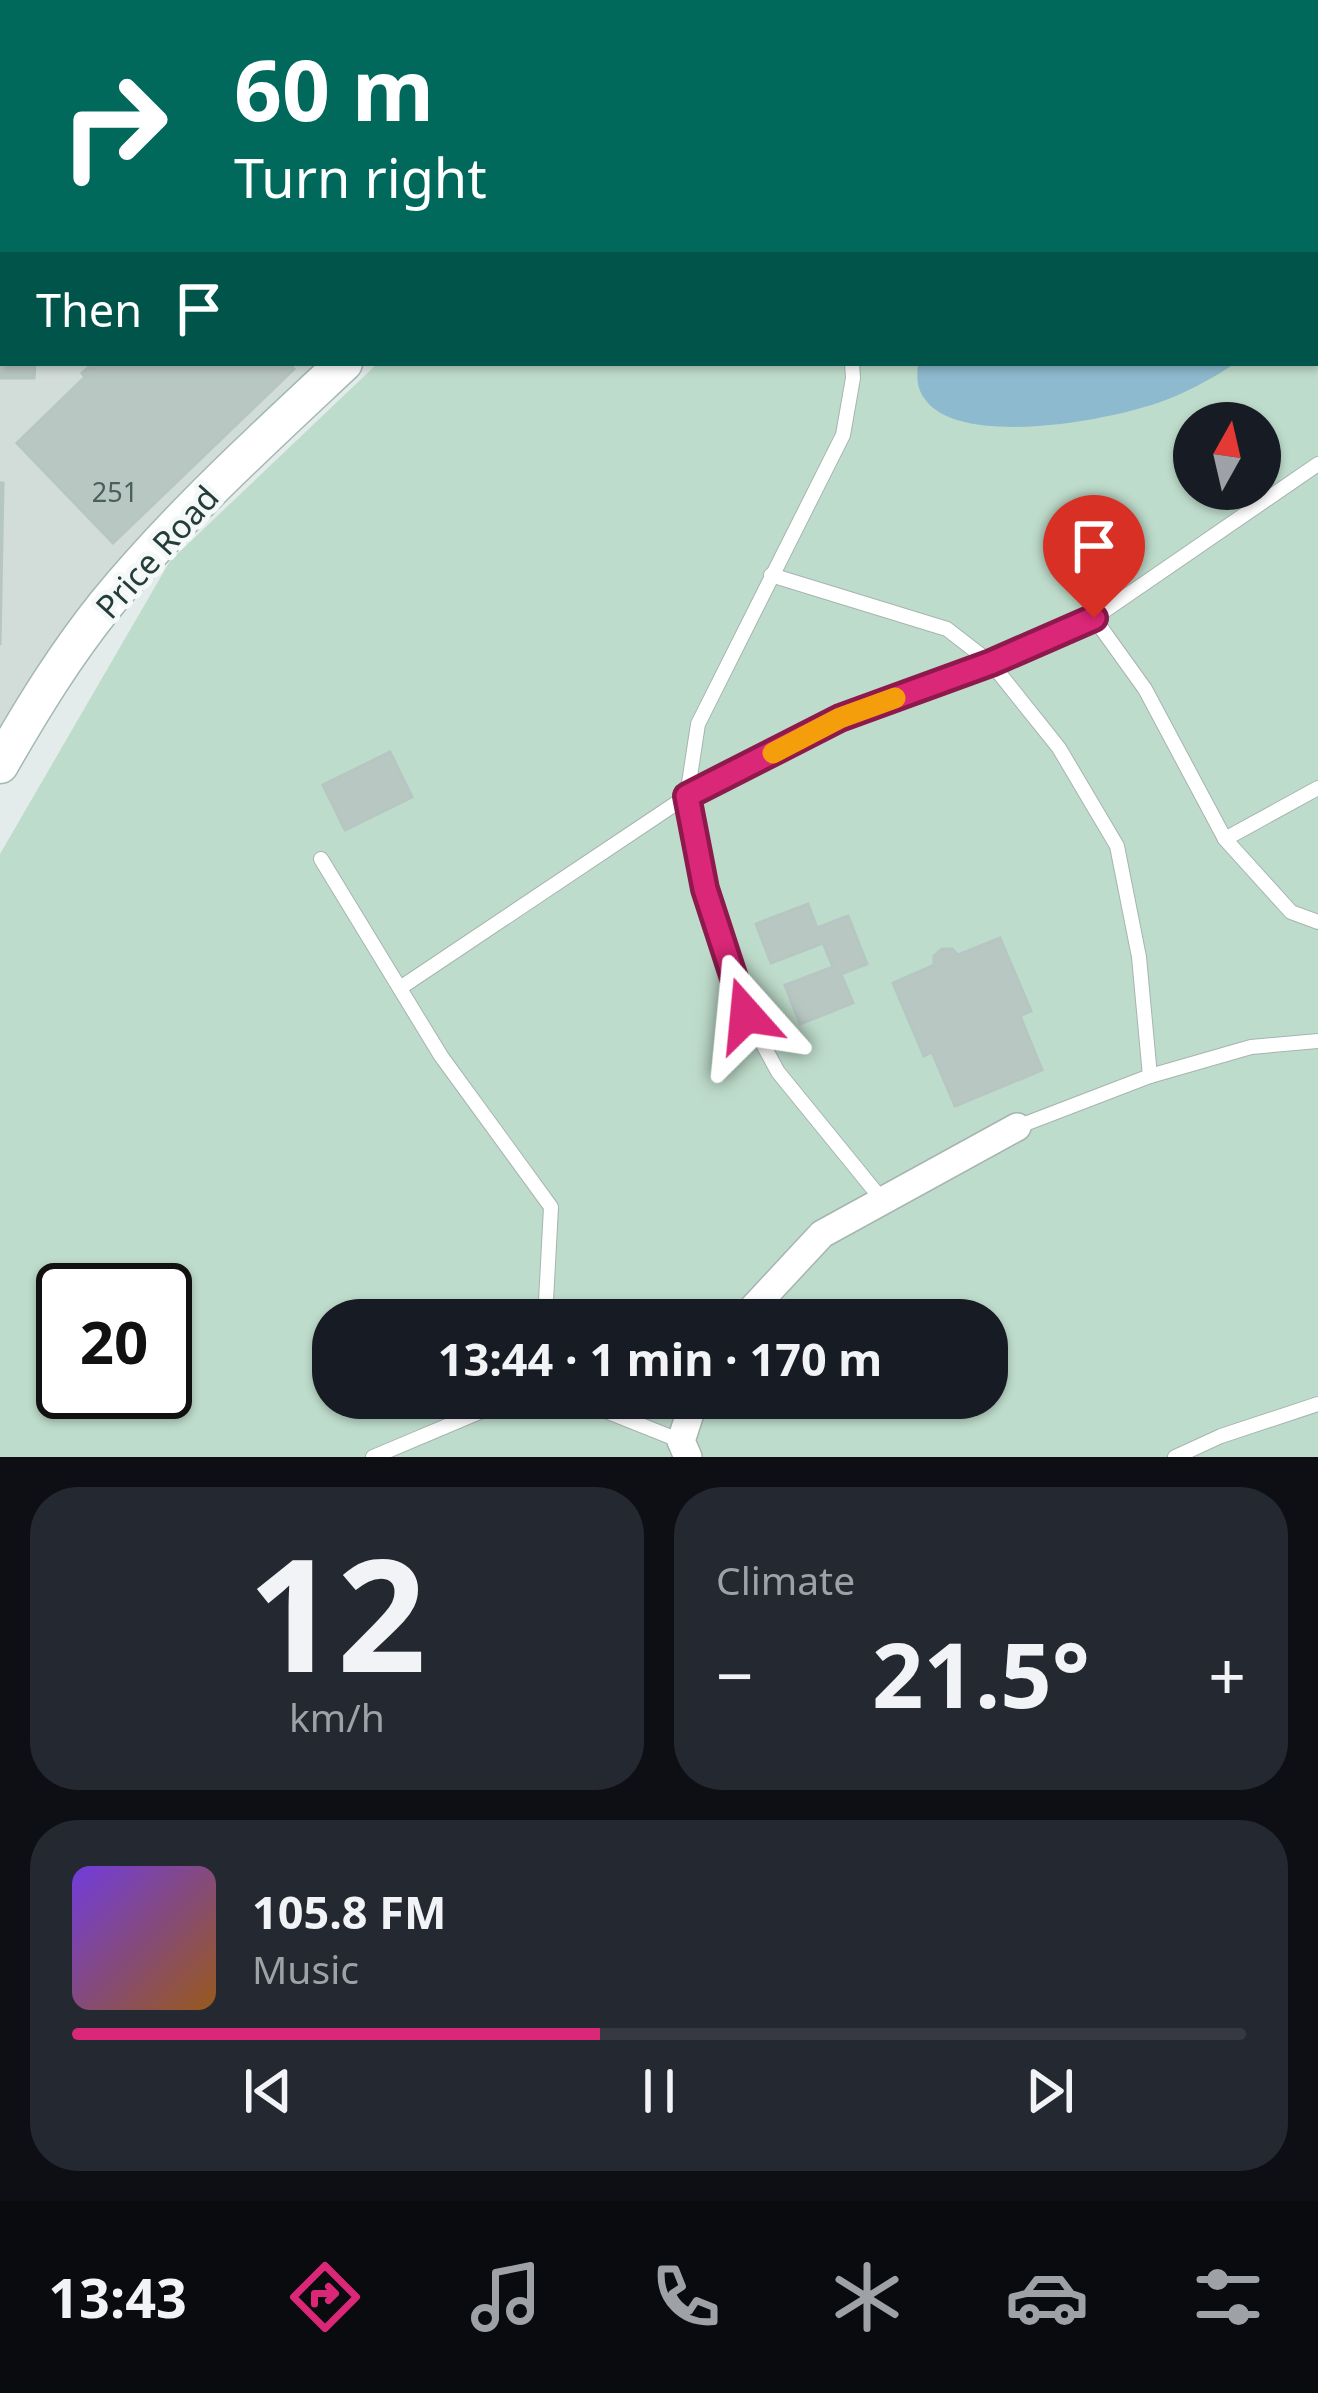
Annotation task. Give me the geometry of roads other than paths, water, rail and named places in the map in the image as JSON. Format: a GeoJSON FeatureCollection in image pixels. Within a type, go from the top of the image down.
{"type":"FeatureCollection","features":[{"type":"Feature","properties":{"kind":"street","name":"Price Road"},"geometry":{"type":"LineString","coordinates":[[0,765],[41,693],[146,557],[341,366]]}},
{"type":"Feature","properties":{"kind":"street"},"geometry":{"type":"LineString","coordinates":[[761,1299],[821,1234],[1017,1127]]}},
{"type":"Feature","properties":{"kind":"street"},"geometry":{"type":"LineString","coordinates":[[685,1449],[691,1419]]}},
{"type":"Feature","properties":{"kind":"lane"},"geometry":{"type":"LineString","coordinates":[[852,366],[843,435],[698,724],[687,796],[705,889],[746,1015],[778,1072],[883,1201]]}},
{"type":"Feature","properties":{"kind":"lane"},"geometry":{"type":"LineString","coordinates":[[400,988],[687,796],[840,718],[991,663],[1094,618],[1318,464]]}},
{"type":"Feature","properties":{"kind":"lane"},"geometry":{"type":"LineString","coordinates":[[771,575],[947,629],[991,663],[1059,748],[1118,846],[1139,957],[1150,1076]]}},
{"type":"Feature","properties":{"kind":"lane"},"geometry":{"type":"LineString","coordinates":[[1094,618],[1145,689],[1225,839],[1292,912],[1318,922]]}},
{"type":"Feature","properties":{"kind":"lane"},"geometry":{"type":"LineString","coordinates":[[1225,839],[1318,788]]}},
{"type":"Feature","properties":{"kind":"lane"},"geometry":{"type":"LineString","coordinates":[[321,859],[441,1056],[551,1208],[546,1299]]}},
{"type":"Feature","properties":{"kind":"lane"},"geometry":{"type":"LineString","coordinates":[[1017,1127],[1150,1076],[1251,1047],[1318,1041]]}},
{"type":"Feature","properties":{"kind":"lane"},"geometry":{"type":"LineString","coordinates":[[1175,1457],[1221,1436],[1318,1404]]}},
{"type":"Feature","properties":{"kind":"lane"},"geometry":{"type":"LineString","coordinates":[[374,1457],[464,1419]]}},
{"type":"Feature","properties":{"kind":"lane"},"geometry":{"type":"LineString","coordinates":[[619,1419],[685,1449]]}},
{"type":"Feature","properties":{"kind":"water"},"geometry":{"type":"Polygon","coordinates":[[[918,366],[1231,366],[1188,391],[1147,406],[1042,426],[970,423],[943,414],[924,398],[918,366]]]}}]}
